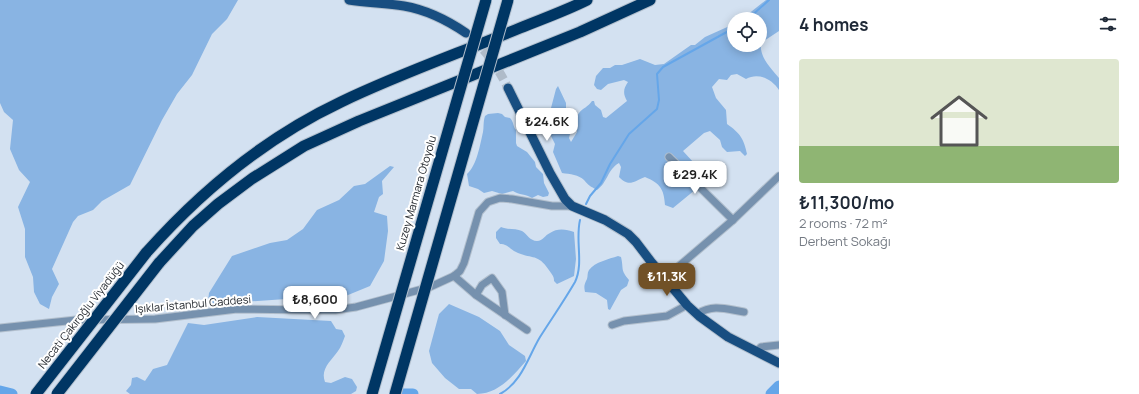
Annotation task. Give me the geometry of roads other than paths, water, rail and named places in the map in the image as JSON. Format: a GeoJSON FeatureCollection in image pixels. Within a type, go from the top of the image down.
{"type":"FeatureCollection","features":[{"type":"Feature","properties":{"kind":"highway","name":"Kuzey Marmara Otoyolu"},"geometry":{"type":"LineString","coordinates":[[372,394],[486,0]]}},
{"type":"Feature","properties":{"kind":"highway"},"geometry":{"type":"LineString","coordinates":[[395,394],[508,0]]}},
{"type":"Feature","properties":{"kind":"highway","name":"Necati Çakıroğlu Viyadüğü"},"geometry":{"type":"LineString","coordinates":[[36,394],[146,253],[184,212],[228,173],[264,146],[308,119],[341,102],[587,0]]}},
{"type":"Feature","properties":{"kind":"highway"},"geometry":{"type":"LineString","coordinates":[[57,394],[159,263],[189,231],[218,204],[253,178],[304,146],[366,118],[580,32],[650,0]]}},
{"type":"Feature","properties":{"kind":"main road"},"geometry":{"type":"LineString","coordinates":[[349,0],[404,6],[424,11],[448,21],[466,33]]}},
{"type":"Feature","properties":{"kind":"main road"},"geometry":{"type":"LineString","coordinates":[[508,88],[565,199],[572,206],[605,220],[628,234],[696,314],[728,337],[779,363]]}},
{"type":"Feature","properties":{"kind":"street"},"geometry":{"type":"LineString","coordinates":[[669,157],[733,220]]}},
{"type":"Feature","properties":{"kind":"street"},"geometry":{"type":"LineString","coordinates":[[665,278],[733,220],[779,176]]}},
{"type":"Feature","properties":{"kind":"street"},"geometry":{"type":"LineString","coordinates":[[527,330],[476,295],[454,276],[460,271],[464,262],[479,212],[488,202],[500,198],[552,206],[572,206]]}},
{"type":"Feature","properties":{"kind":"street","name":"Işıklar İstanbul Caddesi"},"geometry":{"type":"LineString","coordinates":[[0,328],[76,320],[155,319],[237,310],[307,310],[346,308],[368,304],[430,287],[454,276]]}},
{"type":"Feature","properties":{"kind":"street"},"geometry":{"type":"LineString","coordinates":[[476,295],[482,285],[492,278],[502,292],[505,315]]}},
{"type":"Feature","properties":{"kind":"street"},"geometry":{"type":"LineString","coordinates":[[612,326],[624,322],[667,316],[687,305]]}},
{"type":"Feature","properties":{"kind":"street"},"geometry":{"type":"LineString","coordinates":[[696,314],[716,307],[744,312]]}},
{"type":"Feature","properties":{"kind":"street"},"geometry":{"type":"LineString","coordinates":[[757,351],[761,347],[779,345]]}},
{"type":"Feature","properties":{"kind":"waterway"},"geometry":{"type":"LineString","coordinates":[[756,12],[769,0]]}},
{"type":"Feature","properties":{"kind":"waterway"},"geometry":{"type":"LineString","coordinates":[[586,204],[590,196],[601,183],[610,164],[629,134],[657,109],[659,100],[657,74],[663,67],[727,32]]}},
{"type":"Feature","properties":{"kind":"waterway"},"geometry":{"type":"LineString","coordinates":[[500,394],[508,389],[519,376],[540,337],[575,282],[579,267],[578,236],[580,220]]}},
{"type":"Feature","properties":{"kind":"waterway"},"geometry":{"type":"LineString","coordinates":[[771,394],[779,386]]}},
{"type":"Feature","properties":{"kind":"waterway"},"geometry":{"type":"LineString","coordinates":[[0,391],[12,394]]}},
{"type":"Feature","properties":{"kind":"waterway"},"geometry":{"type":"LineString","coordinates":[[395,394],[413,394]]}},
{"type":"Feature","properties":{"kind":"tunnel"},"geometry":{"type":"LineString","coordinates":[[474,40],[493,62],[508,88]]}}]}
